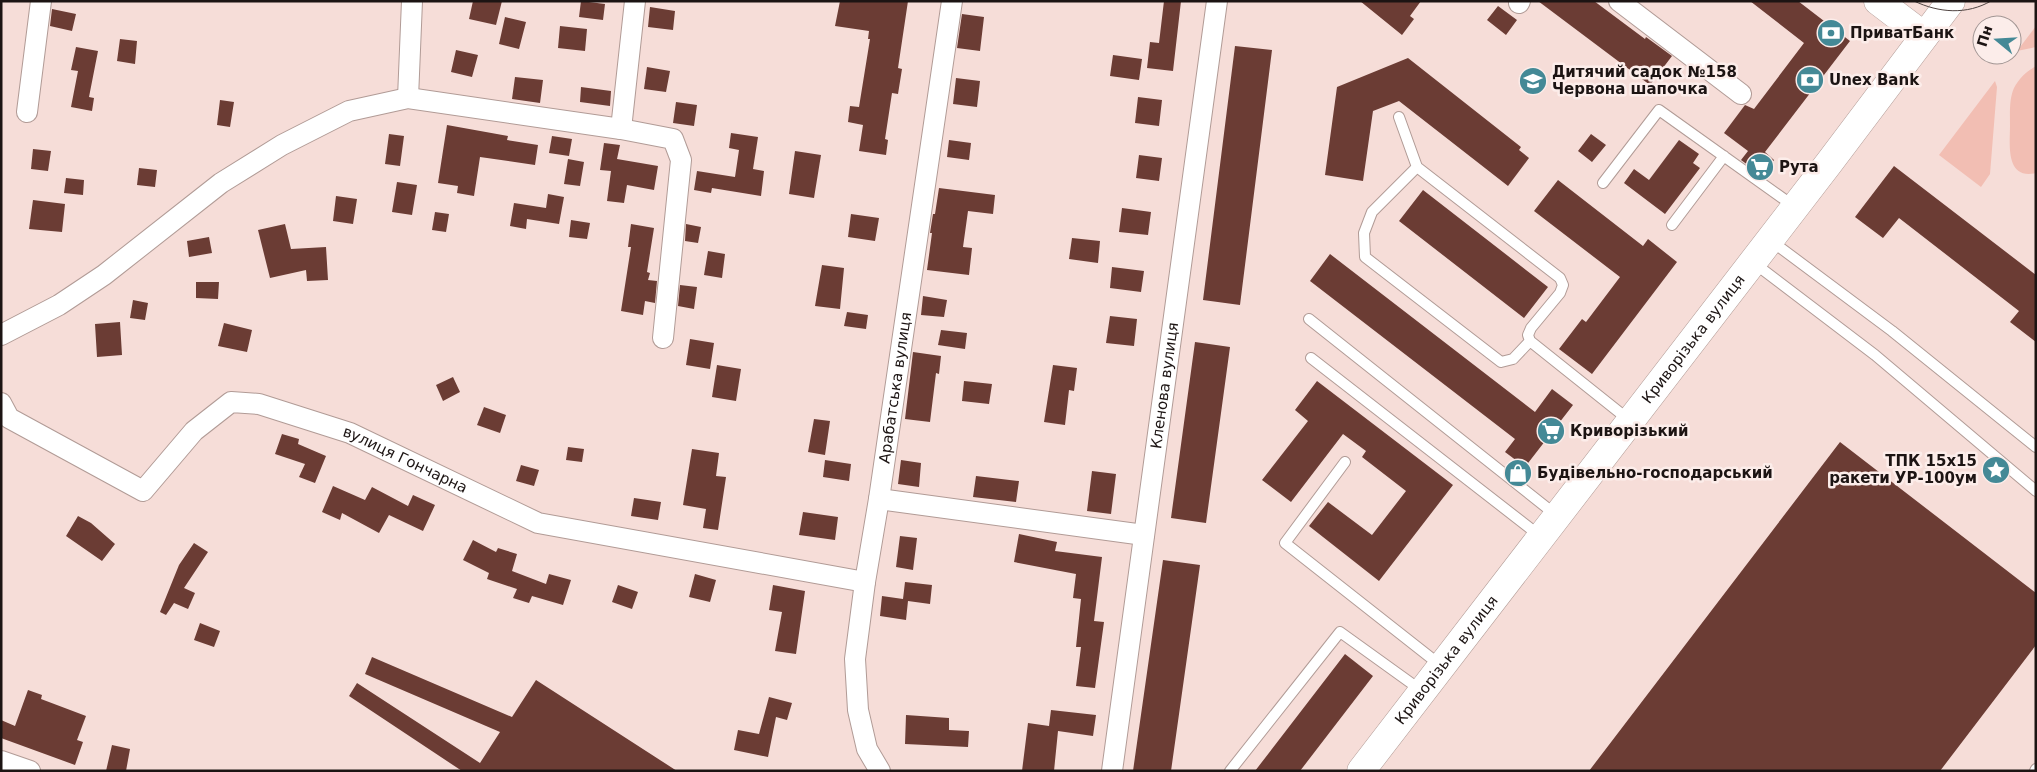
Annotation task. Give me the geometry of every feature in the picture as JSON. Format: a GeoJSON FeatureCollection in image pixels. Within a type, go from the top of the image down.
{"type":"FeatureCollection","features":[{"type":"Feature","properties":{"kind":"main road"},"geometry":{"type":"LineString","coordinates":[[1878,1],[1924,36]]}},
{"type":"Feature","properties":{"kind":"main road","name":"Криворізька вулиця"},"geometry":{"type":"LineString","coordinates":[[1361,771],[1770,240],[1951,1]]}},
{"type":"Feature","properties":{"kind":"street"},"geometry":{"type":"LineString","coordinates":[[27,112],[41,1]]}},
{"type":"Feature","properties":{"kind":"street"},"geometry":{"type":"LineString","coordinates":[[408,98],[412,1]]}},
{"type":"Feature","properties":{"kind":"street"},"geometry":{"type":"LineString","coordinates":[[621,129],[635,1]]}},
{"type":"Feature","properties":{"kind":"street","name":"Арабатська вулиця"},"geometry":{"type":"LineString","coordinates":[[880,771],[867,749],[858,710],[855,659],[952,1]]}},
{"type":"Feature","properties":{"kind":"street","name":"Кленова вулиця"},"geometry":{"type":"LineString","coordinates":[[1112,771],[1217,1]]}},
{"type":"Feature","properties":{"kind":"street"},"geometry":{"type":"LineString","coordinates":[[1619,1],[1741,94]]}},
{"type":"Feature","properties":{"kind":"street"},"geometry":{"type":"LineString","coordinates":[[1,335],[59,305],[104,275],[220,183],[282,145],[349,111],[408,98],[621,129],[673,139],[682,160],[663,338]]}},
{"type":"Feature","properties":{"kind":"street","name":"вулиця Гончарна"},"geometry":{"type":"LineString","coordinates":[[1,403],[9,418],[143,491],[194,431],[231,402],[259,404],[350,433],[538,523],[865,582]]}},
{"type":"Feature","properties":{"kind":"street"},"geometry":{"type":"LineString","coordinates":[[879,499],[1144,535]]}},
{"type":"Feature","properties":{"kind":"street"},"geometry":{"type":"LineString","coordinates":[[1,761],[30,771]]}},
{"type":"Feature","properties":{"kind":"lane"},"geometry":{"type":"LineString","coordinates":[[1603,183],[1659,110],[1795,207]]}},
{"type":"Feature","properties":{"kind":"lane"},"geometry":{"type":"LineString","coordinates":[[1399,117],[1417,167],[1560,278],[1563,285],[1560,293],[1531,328],[1528,335],[1530,342],[1630,421]]}},
{"type":"Feature","properties":{"kind":"lane"},"geometry":{"type":"LineString","coordinates":[[1672,225],[1724,156]]}},
{"type":"Feature","properties":{"kind":"lane"},"geometry":{"type":"LineString","coordinates":[[1417,167],[1372,212],[1364,233],[1365,257],[1501,362],[1514,359],[1530,342]]}},
{"type":"Feature","properties":{"kind":"lane"},"geometry":{"type":"LineString","coordinates":[[1770,240],[1892,331],[2036,447]]}},
{"type":"Feature","properties":{"kind":"lane"},"geometry":{"type":"LineString","coordinates":[[1753,262],[1875,354],[2036,491]]}},
{"type":"Feature","properties":{"kind":"lane"},"geometry":{"type":"LineString","coordinates":[[1309,319],[1549,526]]}},
{"type":"Feature","properties":{"kind":"lane"},"geometry":{"type":"LineString","coordinates":[[1311,358],[1549,526]]}},
{"type":"Feature","properties":{"kind":"lane"},"geometry":{"type":"LineString","coordinates":[[1345,462],[1285,543],[1441,666]]}},
{"type":"Feature","properties":{"kind":"lane"},"geometry":{"type":"LineString","coordinates":[[1230,771],[1340,632],[1422,691]]}},
{"type":"Feature","properties":{"kind":"shaded area"},"geometry":{"type":"Polygon","coordinates":[[[2036,26],[2036,47],[2022,50],[2022,44],[2036,26]]]}},
{"type":"Feature","properties":{"kind":"shaded area"},"geometry":{"type":"Polygon","coordinates":[[[2036,66],[2036,173],[2026,174],[2014,166],[2011,159],[2010,111],[2012,92],[2018,81],[2036,66]]]}},
{"type":"Feature","properties":{"kind":"shaded area"},"geometry":{"type":"Polygon","coordinates":[[[1995,81],[1997,87],[1990,174],[1981,187],[1939,155],[1995,81]]]}},
{"type":"Feature","properties":{"kind":"building"},"geometry":{"type":"Polygon","coordinates":[[[473,1],[502,1],[496,25],[469,19],[473,1]]]}},
{"type":"Feature","properties":{"kind":"building"},"geometry":{"type":"Polygon","coordinates":[[[581,1],[605,4],[603,20],[579,17],[581,1]]]}},
{"type":"Feature","properties":{"kind":"building"},"geometry":{"type":"Polygon","coordinates":[[[840,1],[908,1],[898,68],[902,69],[898,94],[892,93],[885,139],[888,140],[886,155],[859,151],[863,125],[848,122],[850,106],[859,107],[870,39],[868,39],[869,31],[835,26],[840,1]]]}},
{"type":"Feature","properties":{"kind":"building"},"geometry":{"type":"Polygon","coordinates":[[[1164,1],[1181,1],[1173,71],[1147,68],[1150,42],[1159,43],[1164,1]]]}},
{"type":"Feature","properties":{"kind":"building"},"geometry":{"type":"Polygon","coordinates":[[[1360,1],[1421,1],[1410,16],[1414,19],[1402,35],[1360,1]]]}},
{"type":"Feature","properties":{"kind":"building"},"geometry":{"type":"Polygon","coordinates":[[[1538,1],[1594,1],[1645,39],[1646,37],[1672,56],[1650,85],[1538,1]]]}},
{"type":"Feature","properties":{"kind":"building"},"geometry":{"type":"Polygon","coordinates":[[[1750,1],[1798,1],[1850,41],[1765,152],[1774,160],[1763,176],[1741,160],[1748,151],[1724,133],[1745,105],[1754,109],[1804,43],[1750,1]]]}},
{"type":"Feature","properties":{"kind":"building"},"geometry":{"type":"Polygon","coordinates":[[[1498,6],[1517,20],[1506,35],[1487,20],[1498,6]]]}},
{"type":"Feature","properties":{"kind":"building"},"geometry":{"type":"Polygon","coordinates":[[[650,7],[675,11],[673,30],[648,27],[650,7]]]}},
{"type":"Feature","properties":{"kind":"building"},"geometry":{"type":"Polygon","coordinates":[[[52,9],[76,14],[72,31],[50,26],[52,9]]]}},
{"type":"Feature","properties":{"kind":"building"},"geometry":{"type":"Polygon","coordinates":[[[962,14],[984,17],[980,51],[957,48],[962,14]]]}},
{"type":"Feature","properties":{"kind":"building"},"geometry":{"type":"Polygon","coordinates":[[[505,17],[526,22],[519,49],[499,44],[505,17]]]}},
{"type":"Feature","properties":{"kind":"building"},"geometry":{"type":"Polygon","coordinates":[[[560,26],[587,29],[585,51],[558,48],[560,26]]]}},
{"type":"Feature","properties":{"kind":"building"},"geometry":{"type":"Polygon","coordinates":[[[120,39],[137,41],[135,64],[117,61],[120,39]]]}},
{"type":"Feature","properties":{"kind":"building"},"geometry":{"type":"Polygon","coordinates":[[[1235,46],[1272,50],[1240,305],[1203,300],[1235,46]]]}},
{"type":"Feature","properties":{"kind":"building"},"geometry":{"type":"Polygon","coordinates":[[[76,47],[98,51],[89,97],[94,98],[92,111],[71,107],[78,71],[71,70],[76,47]]]}},
{"type":"Feature","properties":{"kind":"building"},"geometry":{"type":"Polygon","coordinates":[[[456,50],[478,55],[472,77],[451,72],[456,50]]]}},
{"type":"Feature","properties":{"kind":"building"},"geometry":{"type":"Polygon","coordinates":[[[1113,55],[1142,59],[1139,80],[1110,76],[1113,55]]]}},
{"type":"Feature","properties":{"kind":"building"},"geometry":{"type":"Polygon","coordinates":[[[1408,58],[1521,147],[1519,150],[1529,158],[1508,186],[1399,101],[1373,111],[1363,181],[1325,175],[1337,87],[1408,58]]]}},
{"type":"Feature","properties":{"kind":"building"},"geometry":{"type":"Polygon","coordinates":[[[647,67],[670,71],[666,92],[644,89],[647,67]]]}},
{"type":"Feature","properties":{"kind":"building"},"geometry":{"type":"Polygon","coordinates":[[[515,77],[543,80],[540,103],[512,99],[515,77]]]}},
{"type":"Feature","properties":{"kind":"building"},"geometry":{"type":"Polygon","coordinates":[[[956,78],[980,81],[977,107],[953,104],[956,78]]]}},
{"type":"Feature","properties":{"kind":"building"},"geometry":{"type":"Polygon","coordinates":[[[581,87],[611,91],[610,106],[580,102],[581,87]]]}},
{"type":"Feature","properties":{"kind":"building"},"geometry":{"type":"Polygon","coordinates":[[[1138,97],[1162,100],[1159,126],[1135,123],[1138,97]]]}},
{"type":"Feature","properties":{"kind":"building"},"geometry":{"type":"Polygon","coordinates":[[[220,100],[234,102],[230,127],[217,125],[220,100]]]}},
{"type":"Feature","properties":{"kind":"building"},"geometry":{"type":"Polygon","coordinates":[[[676,102],[697,105],[694,126],[673,123],[676,102]]]}},
{"type":"Feature","properties":{"kind":"building"},"geometry":{"type":"Polygon","coordinates":[[[447,125],[508,136],[507,140],[538,145],[535,165],[480,157],[474,196],[457,193],[458,186],[438,183],[447,125]]]}},
{"type":"Feature","properties":{"kind":"building"},"geometry":{"type":"Polygon","coordinates":[[[731,133],[758,137],[753,169],[764,171],[761,196],[712,188],[711,193],[694,190],[697,171],[735,177],[739,150],[729,148],[731,133]]]}},
{"type":"Feature","properties":{"kind":"building"},"geometry":{"type":"Polygon","coordinates":[[[389,134],[404,136],[400,166],[385,164],[389,134]]]}},
{"type":"Feature","properties":{"kind":"building"},"geometry":{"type":"Polygon","coordinates":[[[1591,134],[1606,145],[1592,162],[1578,151],[1591,134]]]}},
{"type":"Feature","properties":{"kind":"building"},"geometry":{"type":"Polygon","coordinates":[[[552,136],[572,139],[569,156],[549,153],[552,136]]]}},
{"type":"Feature","properties":{"kind":"building"},"geometry":{"type":"Polygon","coordinates":[[[949,140],[971,143],[969,160],[947,157],[949,140]]]}},
{"type":"Feature","properties":{"kind":"building"},"geometry":{"type":"Polygon","coordinates":[[[1679,140],[1699,154],[1693,163],[1700,168],[1665,214],[1624,183],[1634,169],[1649,180],[1679,140]]]}},
{"type":"Feature","properties":{"kind":"building"},"geometry":{"type":"Polygon","coordinates":[[[604,143],[620,145],[617,159],[658,166],[654,190],[627,185],[624,203],[607,201],[611,171],[600,170],[604,143]]]}},
{"type":"Feature","properties":{"kind":"building"},"geometry":{"type":"Polygon","coordinates":[[[33,149],[51,151],[48,171],[31,169],[33,149]]]}},
{"type":"Feature","properties":{"kind":"building"},"geometry":{"type":"Polygon","coordinates":[[[795,151],[821,155],[814,198],[789,194],[795,151]]]}},
{"type":"Feature","properties":{"kind":"building"},"geometry":{"type":"Polygon","coordinates":[[[1139,155],[1162,158],[1159,181],[1136,178],[1139,155]]]}},
{"type":"Feature","properties":{"kind":"building"},"geometry":{"type":"Polygon","coordinates":[[[568,159],[584,162],[580,186],[564,184],[568,159]]]}},
{"type":"Feature","properties":{"kind":"building"},"geometry":{"type":"Polygon","coordinates":[[[1894,166],[2036,275],[2036,342],[2010,322],[2019,311],[1899,218],[1883,238],[1855,217],[1894,166]]]}},
{"type":"Feature","properties":{"kind":"building"},"geometry":{"type":"Polygon","coordinates":[[[139,168],[157,170],[155,187],[137,185],[139,168]]]}},
{"type":"Feature","properties":{"kind":"building"},"geometry":{"type":"Polygon","coordinates":[[[66,178],[84,180],[83,195],[64,193],[66,178]]]}},
{"type":"Feature","properties":{"kind":"building"},"geometry":{"type":"Polygon","coordinates":[[[1558,180],[1643,246],[1648,239],[1677,262],[1592,374],[1559,349],[1582,319],[1586,322],[1620,277],[1534,211],[1558,180]]]}},
{"type":"Feature","properties":{"kind":"building"},"geometry":{"type":"Polygon","coordinates":[[[397,182],[417,185],[412,215],[392,212],[397,182]]]}},
{"type":"Feature","properties":{"kind":"building"},"geometry":{"type":"Polygon","coordinates":[[[939,188],[995,195],[993,214],[968,211],[963,247],[972,248],[969,275],[927,270],[932,233],[930,233],[939,188]]]}},
{"type":"Feature","properties":{"kind":"building"},"geometry":{"type":"Polygon","coordinates":[[[1423,190],[1548,287],[1524,318],[1399,221],[1423,190]]]}},
{"type":"Feature","properties":{"kind":"building"},"geometry":{"type":"Polygon","coordinates":[[[548,194],[564,197],[559,224],[527,219],[526,229],[510,226],[514,203],[546,208],[548,194]]]}},
{"type":"Feature","properties":{"kind":"building"},"geometry":{"type":"Polygon","coordinates":[[[336,196],[357,199],[353,224],[333,221],[336,196]]]}},
{"type":"Feature","properties":{"kind":"building"},"geometry":{"type":"Polygon","coordinates":[[[33,200],[65,204],[62,232],[29,229],[33,200]]]}},
{"type":"Feature","properties":{"kind":"building"},"geometry":{"type":"Polygon","coordinates":[[[1122,208],[1151,212],[1148,235],[1119,232],[1122,208]]]}},
{"type":"Feature","properties":{"kind":"building"},"geometry":{"type":"Polygon","coordinates":[[[435,212],[449,214],[446,232],[432,230],[435,212]]]}},
{"type":"Feature","properties":{"kind":"building"},"geometry":{"type":"Polygon","coordinates":[[[851,214],[879,218],[875,241],[848,237],[851,214]]]}},
{"type":"Feature","properties":{"kind":"building"},"geometry":{"type":"Polygon","coordinates":[[[571,220],[590,223],[587,239],[569,237],[571,220]]]}},
{"type":"Feature","properties":{"kind":"building"},"geometry":{"type":"Polygon","coordinates":[[[285,224],[291,249],[326,247],[328,280],[307,281],[306,270],[270,278],[258,230],[285,224]]]}},
{"type":"Feature","properties":{"kind":"building"},"geometry":{"type":"Polygon","coordinates":[[[631,224],[654,228],[647,272],[650,273],[648,280],[657,281],[655,303],[645,301],[643,315],[621,311],[631,247],[628,247],[631,224]]]}},
{"type":"Feature","properties":{"kind":"building"},"geometry":{"type":"Polygon","coordinates":[[[686,224],[701,227],[698,243],[685,241],[686,224]]]}},
{"type":"Feature","properties":{"kind":"building"},"geometry":{"type":"Polygon","coordinates":[[[209,237],[212,253],[189,257],[187,241],[209,237]]]}},
{"type":"Feature","properties":{"kind":"building"},"geometry":{"type":"Polygon","coordinates":[[[1072,238],[1100,241],[1098,263],[1069,259],[1072,238]]]}},
{"type":"Feature","properties":{"kind":"building"},"geometry":{"type":"Polygon","coordinates":[[[708,251],[725,254],[722,278],[704,275],[708,251]]]}},
{"type":"Feature","properties":{"kind":"building"},"geometry":{"type":"Polygon","coordinates":[[[1330,254],[1535,412],[1552,389],[1573,405],[1525,467],[1505,452],[1515,439],[1310,281],[1330,254]]]}},
{"type":"Feature","properties":{"kind":"building"},"geometry":{"type":"Polygon","coordinates":[[[822,265],[844,268],[840,309],[815,306],[822,265]]]}},
{"type":"Feature","properties":{"kind":"building"},"geometry":{"type":"Polygon","coordinates":[[[1112,267],[1144,271],[1141,292],[1110,288],[1112,267]]]}},
{"type":"Feature","properties":{"kind":"building"},"geometry":{"type":"Polygon","coordinates":[[[196,282],[219,282],[218,299],[196,298],[196,282]]]}},
{"type":"Feature","properties":{"kind":"building"},"geometry":{"type":"Polygon","coordinates":[[[680,285],[697,287],[694,309],[678,306],[680,285]]]}},
{"type":"Feature","properties":{"kind":"building"},"geometry":{"type":"Polygon","coordinates":[[[923,296],[947,300],[944,317],[921,315],[923,296]]]}},
{"type":"Feature","properties":{"kind":"building"},"geometry":{"type":"Polygon","coordinates":[[[133,300],[148,303],[145,320],[130,318],[133,300]]]}},
{"type":"Feature","properties":{"kind":"building"},"geometry":{"type":"Polygon","coordinates":[[[847,312],[868,315],[866,329],[844,326],[847,312]]]}},
{"type":"Feature","properties":{"kind":"building"},"geometry":{"type":"Polygon","coordinates":[[[1110,316],[1137,319],[1134,346],[1106,343],[1110,316]]]}},
{"type":"Feature","properties":{"kind":"building"},"geometry":{"type":"Polygon","coordinates":[[[120,322],[122,355],[97,357],[95,324],[120,322]]]}},
{"type":"Feature","properties":{"kind":"building"},"geometry":{"type":"Polygon","coordinates":[[[224,323],[252,330],[247,352],[218,346],[224,323]]]}},
{"type":"Feature","properties":{"kind":"building"},"geometry":{"type":"Polygon","coordinates":[[[941,330],[967,333],[965,349],[938,345],[941,330]]]}},
{"type":"Feature","properties":{"kind":"building"},"geometry":{"type":"Polygon","coordinates":[[[690,339],[714,343],[710,369],[686,365],[690,339]]]}},
{"type":"Feature","properties":{"kind":"building"},"geometry":{"type":"Polygon","coordinates":[[[1195,342],[1230,347],[1206,523],[1171,518],[1195,342]]]}},
{"type":"Feature","properties":{"kind":"building"},"geometry":{"type":"Polygon","coordinates":[[[913,352],[941,356],[939,374],[936,373],[930,422],[905,419],[913,352]]]}},
{"type":"Feature","properties":{"kind":"building"},"geometry":{"type":"Polygon","coordinates":[[[717,365],[741,369],[736,401],[712,397],[717,365]]]}},
{"type":"Feature","properties":{"kind":"building"},"geometry":{"type":"Polygon","coordinates":[[[1053,365],[1077,368],[1074,391],[1069,390],[1065,425],[1044,422],[1053,365]]]}},
{"type":"Feature","properties":{"kind":"building"},"geometry":{"type":"Polygon","coordinates":[[[453,377],[460,392],[443,401],[436,385],[453,377]]]}},
{"type":"Feature","properties":{"kind":"building"},"geometry":{"type":"Polygon","coordinates":[[[964,381],[992,384],[989,404],[962,401],[964,381]]]}},
{"type":"Feature","properties":{"kind":"building"},"geometry":{"type":"Polygon","coordinates":[[[1317,381],[1453,485],[1379,581],[1309,526],[1328,502],[1372,535],[1406,491],[1362,457],[1366,451],[1343,434],[1291,502],[1262,480],[1308,421],[1295,410],[1317,381]]]}},
{"type":"Feature","properties":{"kind":"building"},"geometry":{"type":"Polygon","coordinates":[[[484,407],[506,415],[500,433],[477,425],[484,407]]]}},
{"type":"Feature","properties":{"kind":"building"},"geometry":{"type":"Polygon","coordinates":[[[814,419],[830,421],[825,455],[808,452],[814,419]]]}},
{"type":"Feature","properties":{"kind":"building"},"geometry":{"type":"Polygon","coordinates":[[[282,434],[299,439],[298,444],[326,456],[315,483],[299,477],[305,464],[275,454],[282,434]]]}},
{"type":"Feature","properties":{"kind":"building"},"geometry":{"type":"Polygon","coordinates":[[[1840,442],[2036,593],[2036,645],[1940,771],[1589,771],[1840,442]]]}},
{"type":"Feature","properties":{"kind":"building"},"geometry":{"type":"Polygon","coordinates":[[[568,447],[584,449],[582,462],[566,460],[568,447]]]}},
{"type":"Feature","properties":{"kind":"building"},"geometry":{"type":"Polygon","coordinates":[[[692,449],[719,453],[716,476],[726,477],[718,530],[703,528],[706,509],[683,505],[692,449]]]}},
{"type":"Feature","properties":{"kind":"building"},"geometry":{"type":"Polygon","coordinates":[[[825,460],[851,464],[849,481],[823,477],[825,460]]]}},
{"type":"Feature","properties":{"kind":"building"},"geometry":{"type":"Polygon","coordinates":[[[901,460],[921,463],[919,487],[898,484],[901,460]]]}},
{"type":"Feature","properties":{"kind":"building"},"geometry":{"type":"Polygon","coordinates":[[[521,465],[539,470],[534,486],[516,481],[521,465]]]}},
{"type":"Feature","properties":{"kind":"building"},"geometry":{"type":"Polygon","coordinates":[[[1092,471],[1116,474],[1111,514],[1087,511],[1092,471]]]}},
{"type":"Feature","properties":{"kind":"building"},"geometry":{"type":"Polygon","coordinates":[[[976,476],[1019,481],[1016,502],[973,497],[976,476]]]}},
{"type":"Feature","properties":{"kind":"building"},"geometry":{"type":"Polygon","coordinates":[[[333,486],[365,500],[372,487],[408,506],[413,495],[435,505],[423,531],[389,515],[379,533],[342,513],[340,520],[322,512],[333,486]]]}},
{"type":"Feature","properties":{"kind":"building"},"geometry":{"type":"Polygon","coordinates":[[[634,498],[661,502],[658,520],[631,516],[634,498]]]}},
{"type":"Feature","properties":{"kind":"building"},"geometry":{"type":"Polygon","coordinates":[[[803,512],[838,517],[835,540],[799,535],[803,512]]]}},
{"type":"Feature","properties":{"kind":"building"},"geometry":{"type":"Polygon","coordinates":[[[78,516],[91,523],[115,544],[102,561],[66,536],[78,516]]]}},
{"type":"Feature","properties":{"kind":"building"},"geometry":{"type":"Polygon","coordinates":[[[1019,534],[1057,542],[1055,551],[1102,557],[1094,621],[1104,622],[1095,688],[1076,686],[1081,647],[1076,647],[1081,599],[1073,598],[1076,574],[1014,562],[1019,534]]]}},
{"type":"Feature","properties":{"kind":"building"},"geometry":{"type":"Polygon","coordinates":[[[900,536],[917,538],[913,570],[896,567],[900,536]]]}},
{"type":"Feature","properties":{"kind":"building"},"geometry":{"type":"Polygon","coordinates":[[[473,540],[496,552],[498,548],[517,554],[512,571],[546,584],[549,574],[571,580],[563,605],[532,596],[529,603],[513,598],[517,589],[487,579],[489,573],[463,560],[473,540]]]}},
{"type":"Feature","properties":{"kind":"building"},"geometry":{"type":"Polygon","coordinates":[[[194,543],[208,552],[184,588],[195,593],[188,609],[174,603],[166,615],[160,612],[179,565],[194,543]]]}},
{"type":"Feature","properties":{"kind":"building"},"geometry":{"type":"Polygon","coordinates":[[[1163,560],[1200,565],[1171,771],[1133,771],[1163,560]]]}},
{"type":"Feature","properties":{"kind":"building"},"geometry":{"type":"Polygon","coordinates":[[[695,574],[716,580],[710,602],[689,597],[695,574]]]}},
{"type":"Feature","properties":{"kind":"building"},"geometry":{"type":"Polygon","coordinates":[[[905,582],[932,585],[930,604],[908,601],[906,620],[880,616],[882,596],[903,599],[905,582]]]}},
{"type":"Feature","properties":{"kind":"building"},"geometry":{"type":"Polygon","coordinates":[[[618,585],[638,592],[632,609],[612,602],[618,585]]]}},
{"type":"Feature","properties":{"kind":"building"},"geometry":{"type":"Polygon","coordinates":[[[773,585],[805,591],[796,654],[775,651],[782,612],[769,610],[773,585]]]}},
{"type":"Feature","properties":{"kind":"building"},"geometry":{"type":"Polygon","coordinates":[[[200,623],[220,631],[214,647],[194,640],[200,623]]]}},
{"type":"Feature","properties":{"kind":"building"},"geometry":{"type":"Polygon","coordinates":[[[1345,654],[1373,676],[1300,771],[1255,771],[1345,654]]]}},
{"type":"Feature","properties":{"kind":"building"},"geometry":{"type":"Polygon","coordinates":[[[372,657],[512,717],[536,680],[677,771],[462,771],[349,696],[357,683],[480,763],[500,732],[365,674],[372,657]]]}},
{"type":"Feature","properties":{"kind":"building"},"geometry":{"type":"Polygon","coordinates":[[[28,690],[42,695],[41,699],[86,716],[77,740],[83,742],[75,765],[1,738],[1,720],[15,726],[28,690]]]}},
{"type":"Feature","properties":{"kind":"building"},"geometry":{"type":"Polygon","coordinates":[[[769,697],[792,703],[787,720],[776,717],[768,757],[734,750],[738,730],[759,734],[769,697]]]}},
{"type":"Feature","properties":{"kind":"building"},"geometry":{"type":"Polygon","coordinates":[[[1051,710],[1096,715],[1093,736],[1058,731],[1054,771],[1022,771],[1028,723],[1049,726],[1051,710]]]}},
{"type":"Feature","properties":{"kind":"building"},"geometry":{"type":"Polygon","coordinates":[[[906,715],[949,718],[949,730],[969,731],[968,747],[905,744],[906,715]]]}},
{"type":"Feature","properties":{"kind":"building"},"geometry":{"type":"Polygon","coordinates":[[[112,745],[130,749],[126,771],[106,771],[112,745]]]}},
{"type":"Feature","properties":{"kind":"tram line"},"geometry":{"type":"LineString","coordinates":[[1914,1],[1933,8],[1953,11],[1972,9],[1991,1]]}},
{"type":"Feature","properties":{"kind":"place","name":"ПриватБанк"},"geometry":{"type":"Point","coordinates":[1831,33]}},
{"type":"Feature","properties":{"kind":"place","name":"Unex Bank"},"geometry":{"type":"Point","coordinates":[1810,80]}},
{"type":"Feature","properties":{"kind":"place","name":"Дитячий садок №158 Червона шапочка"},"geometry":{"type":"Point","coordinates":[1533,81]}},
{"type":"Feature","properties":{"kind":"place","name":"Рута"},"geometry":{"type":"Point","coordinates":[1760,167]}},
{"type":"Feature","properties":{"kind":"place","name":"Криворізький"},"geometry":{"type":"Point","coordinates":[1551,431]}},
{"type":"Feature","properties":{"kind":"place","name":"ТПК 15x15 ракети УР-100ум"},"geometry":{"type":"Point","coordinates":[1996,470]}},
{"type":"Feature","properties":{"kind":"place","name":"Будівельно-господарський"},"geometry":{"type":"Point","coordinates":[1518,473]}}]}
